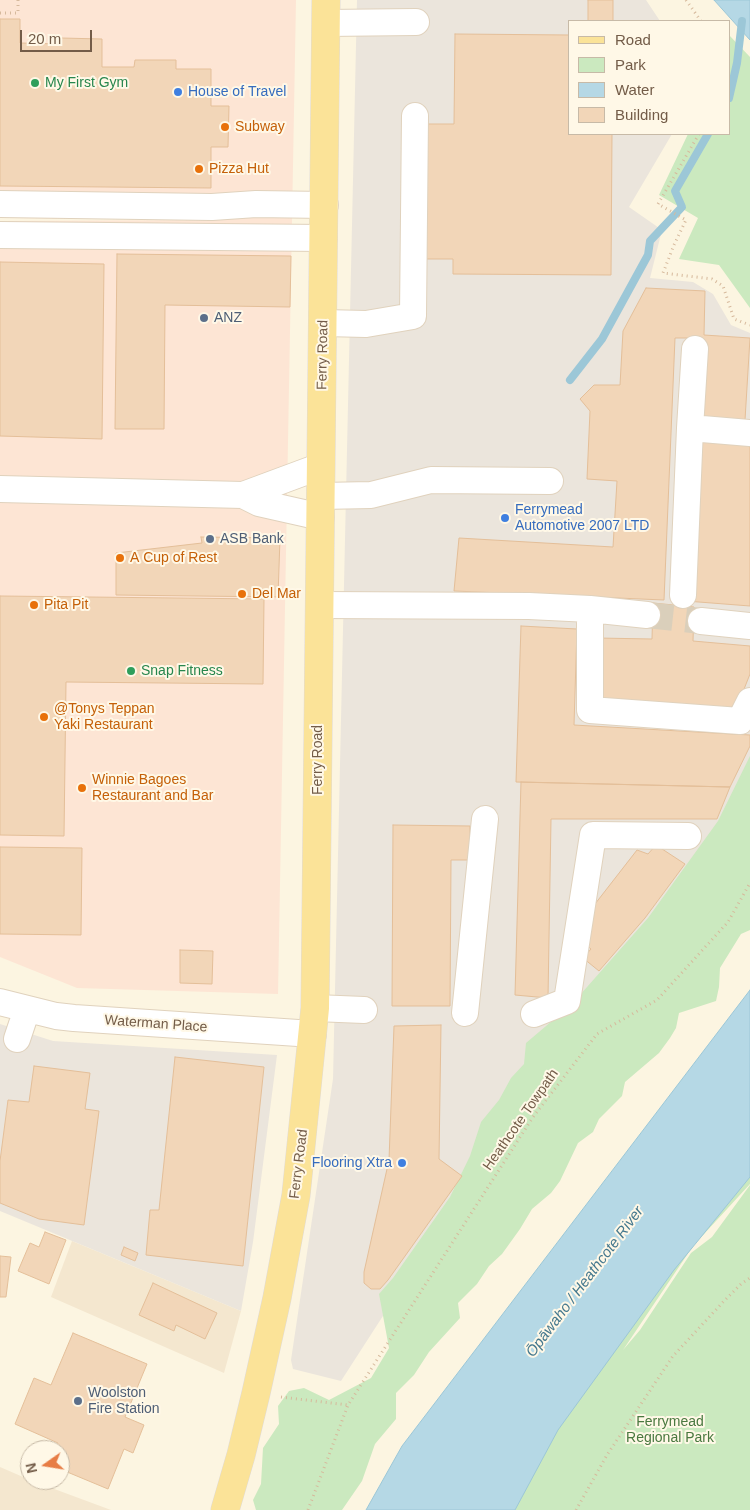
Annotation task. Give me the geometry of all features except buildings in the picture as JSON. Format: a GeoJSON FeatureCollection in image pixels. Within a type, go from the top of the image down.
{"type":"FeatureCollection","features":[{"type":"Feature","properties":{"kind":"main road","name":"Ferry Road"},"geometry":{"type":"LineString","coordinates":[[225,1510],[256,1394],[277,1298],[296,1195],[314,1021],[324,323],[326,11]]}},
{"type":"Feature","properties":{"kind":"street"},"geometry":{"type":"LineString","coordinates":[[326,11],[416,22]]}},
{"type":"Feature","properties":{"kind":"street"},"geometry":{"type":"LineString","coordinates":[[324,323],[366,324],[413,316],[415,116]]}},
{"type":"Feature","properties":{"kind":"street"},"geometry":{"type":"LineString","coordinates":[[0,204],[212,207],[256,204],[325,204]]}},
{"type":"Feature","properties":{"kind":"street"},"geometry":{"type":"LineString","coordinates":[[0,235],[324,238]]}},
{"type":"Feature","properties":{"kind":"street"},"geometry":{"type":"LineString","coordinates":[[683,595],[695,349]]}},
{"type":"Feature","properties":{"kind":"street"},"geometry":{"type":"LineString","coordinates":[[690,428],[750,433]]}},
{"type":"Feature","properties":{"kind":"street"},"geometry":{"type":"LineString","coordinates":[[0,489],[243,495],[322,466]]}},
{"type":"Feature","properties":{"kind":"street"},"geometry":{"type":"LineString","coordinates":[[243,495],[260,503],[321,506],[431,480],[550,481]]}},
{"type":"Feature","properties":{"kind":"street"},"geometry":{"type":"LineString","coordinates":[[319,605],[529,606],[590,609],[647,615]]}},
{"type":"Feature","properties":{"kind":"street"},"geometry":{"type":"LineString","coordinates":[[590,609],[590,710],[740,721],[750,701]]}},
{"type":"Feature","properties":{"kind":"street"},"geometry":{"type":"LineString","coordinates":[[701,621],[750,626]]}},
{"type":"Feature","properties":{"kind":"street"},"geometry":{"type":"LineString","coordinates":[[465,1013],[485,819]]}},
{"type":"Feature","properties":{"kind":"street"},"geometry":{"type":"LineString","coordinates":[[534,1014],[567,1001],[593,835],[688,836]]}},
{"type":"Feature","properties":{"kind":"street","name":"Waterman Place"},"geometry":{"type":"LineString","coordinates":[[0,1002],[56,1016],[98,1021],[314,1021],[364,1010]]}},
{"type":"Feature","properties":{"kind":"street"},"geometry":{"type":"LineString","coordinates":[[17,1039],[27,1009]]}},
{"type":"Feature","properties":{"kind":"path"},"geometry":{"type":"LineString","coordinates":[[0,13],[18,13],[18,0]]}},
{"type":"Feature","properties":{"kind":"path"},"geometry":{"type":"LineString","coordinates":[[686,0],[699,20]]}},
{"type":"Feature","properties":{"kind":"path"},"geometry":{"type":"LineString","coordinates":[[699,135],[658,204],[686,220],[663,273],[712,279],[723,286],[734,319],[750,325]]}},
{"type":"Feature","properties":{"kind":"path","name":"Heathcote Towpath"},"geometry":{"type":"LineString","coordinates":[[308,1510],[348,1405],[533,1117],[597,1034],[657,1000],[728,922],[750,884]]}},
{"type":"Feature","properties":{"kind":"path"},"geometry":{"type":"LineString","coordinates":[[576,1510],[607,1455],[673,1356],[736,1289],[750,1278]]}},
{"type":"Feature","properties":{"kind":"path"},"geometry":{"type":"LineString","coordinates":[[256,1394],[348,1405]]}},
{"type":"Feature","properties":{"kind":"shaded area"},"geometry":{"type":"Polygon","coordinates":[[[0,0],[296,0],[278,994],[77,988],[0,957],[0,221],[217,220],[0,218],[0,0]]]}},
{"type":"Feature","properties":{"kind":"shaded area"},"geometry":{"type":"Polygon","coordinates":[[[357,0],[646,0],[659,20],[568,20],[568,135],[671,135],[629,207],[662,230],[650,278],[693,282],[713,294],[731,325],[750,333],[750,838],[532,1085],[341,1381],[293,1369],[291,1360],[333,1079],[357,0]]]}},
{"type":"Feature","properties":{"kind":"shaded area"},"geometry":{"type":"Polygon","coordinates":[[[0,1024],[53,1041],[277,1055],[253,1242],[241,1311],[0,1211],[0,1024]]]}},
{"type":"Feature","properties":{"kind":"shaded area"},"geometry":{"type":"Polygon","coordinates":[[[72,1241],[241,1311],[224,1373],[51,1297],[72,1241]]]}},
{"type":"Feature","properties":{"kind":"shaded area"},"geometry":{"type":"Polygon","coordinates":[[[0,1467],[20,1476],[20,1490],[57,1490],[111,1510],[0,1510],[0,1467]]]}},
{"type":"Feature","properties":{"kind":"green space"},"geometry":{"type":"Polygon","coordinates":[[[730,36],[750,57],[750,308],[719,265],[679,259],[698,218],[659,195],[688,135],[730,135],[730,36]]]}},
{"type":"Feature","properties":{"kind":"green space"},"geometry":{"type":"Polygon","coordinates":[[[750,756],[750,930],[741,934],[720,968],[716,1001],[679,1013],[676,1028],[659,1053],[625,1082],[622,1096],[599,1119],[593,1132],[578,1143],[560,1181],[551,1193],[532,1209],[502,1254],[489,1266],[477,1284],[458,1303],[460,1318],[429,1352],[414,1375],[396,1393],[396,1419],[375,1444],[362,1481],[342,1510],[256,1510],[253,1500],[261,1484],[263,1448],[279,1424],[278,1406],[289,1391],[304,1388],[329,1400],[371,1378],[389,1348],[379,1294],[393,1278],[450,1197],[470,1156],[481,1122],[499,1100],[511,1078],[524,1064],[526,1043],[572,1004],[648,918],[718,821],[750,756]]]}},
{"type":"Feature","properties":{"kind":"green space","name":"Ferrymead Regional Park"},"geometry":{"type":"Polygon","coordinates":[[[750,1134],[750,1184],[693,1246],[623,1350],[640,1330],[691,1253],[712,1237],[750,1185],[750,1510],[473,1510],[750,1134]]]}},
{"type":"Feature","properties":{"kind":"water"},"geometry":{"type":"Polygon","coordinates":[[[714,0],[750,0],[750,40],[740,29],[714,0]]]}},
{"type":"Feature","properties":{"kind":"water","name":"Ōpāwaho / Heathcote River"},"geometry":{"type":"Polygon","coordinates":[[[750,990],[750,1177],[674,1270],[558,1430],[515,1510],[366,1510],[402,1446],[750,990]]]}},
{"type":"Feature","properties":{"kind":"waterway"},"geometry":{"type":"LineString","coordinates":[[730,94],[737,63],[742,21]]}},
{"type":"Feature","properties":{"kind":"waterway"},"geometry":{"type":"LineString","coordinates":[[570,380],[602,339],[648,255],[650,241],[682,207],[675,191],[707,135]]}},
{"type":"Feature","properties":{"kind":"tunnel"},"geometry":{"type":"LineString","coordinates":[[647,615],[701,621]]}},
{"type":"Feature","properties":{"kind":"place","name":"My First Gym"},"geometry":{"type":"Point","coordinates":[35,83]}},
{"type":"Feature","properties":{"kind":"place","name":"House of Travel"},"geometry":{"type":"Point","coordinates":[178,92]}},
{"type":"Feature","properties":{"kind":"place","name":"Subway"},"geometry":{"type":"Point","coordinates":[225,127]}},
{"type":"Feature","properties":{"kind":"place","name":"Pizza Hut"},"geometry":{"type":"Point","coordinates":[199,169]}},
{"type":"Feature","properties":{"kind":"place","name":"ANZ"},"geometry":{"type":"Point","coordinates":[204,318]}},
{"type":"Feature","properties":{"kind":"place","name":"Ferrymead Automotive 2007 LTD"},"geometry":{"type":"Point","coordinates":[505,518]}},
{"type":"Feature","properties":{"kind":"place","name":"ASB Bank"},"geometry":{"type":"Point","coordinates":[210,539]}},
{"type":"Feature","properties":{"kind":"place","name":"A Cup of Rest"},"geometry":{"type":"Point","coordinates":[120,558]}},
{"type":"Feature","properties":{"kind":"place","name":"Del Mar"},"geometry":{"type":"Point","coordinates":[242,594]}},
{"type":"Feature","properties":{"kind":"place","name":"Pita Pit"},"geometry":{"type":"Point","coordinates":[34,605]}},
{"type":"Feature","properties":{"kind":"place","name":"Snap Fitness"},"geometry":{"type":"Point","coordinates":[131,671]}},
{"type":"Feature","properties":{"kind":"place","name":"@Tonys Teppan Yaki Restaurant"},"geometry":{"type":"Point","coordinates":[44,717]}},
{"type":"Feature","properties":{"kind":"place","name":"Winnie Bagoes Restaurant and Bar"},"geometry":{"type":"Point","coordinates":[82,788]}},
{"type":"Feature","properties":{"kind":"place","name":"Flooring Xtra"},"geometry":{"type":"Point","coordinates":[402,1163]}},
{"type":"Feature","properties":{"kind":"place","name":"Woolston Fire Station"},"geometry":{"type":"Point","coordinates":[78,1401]}}]}
